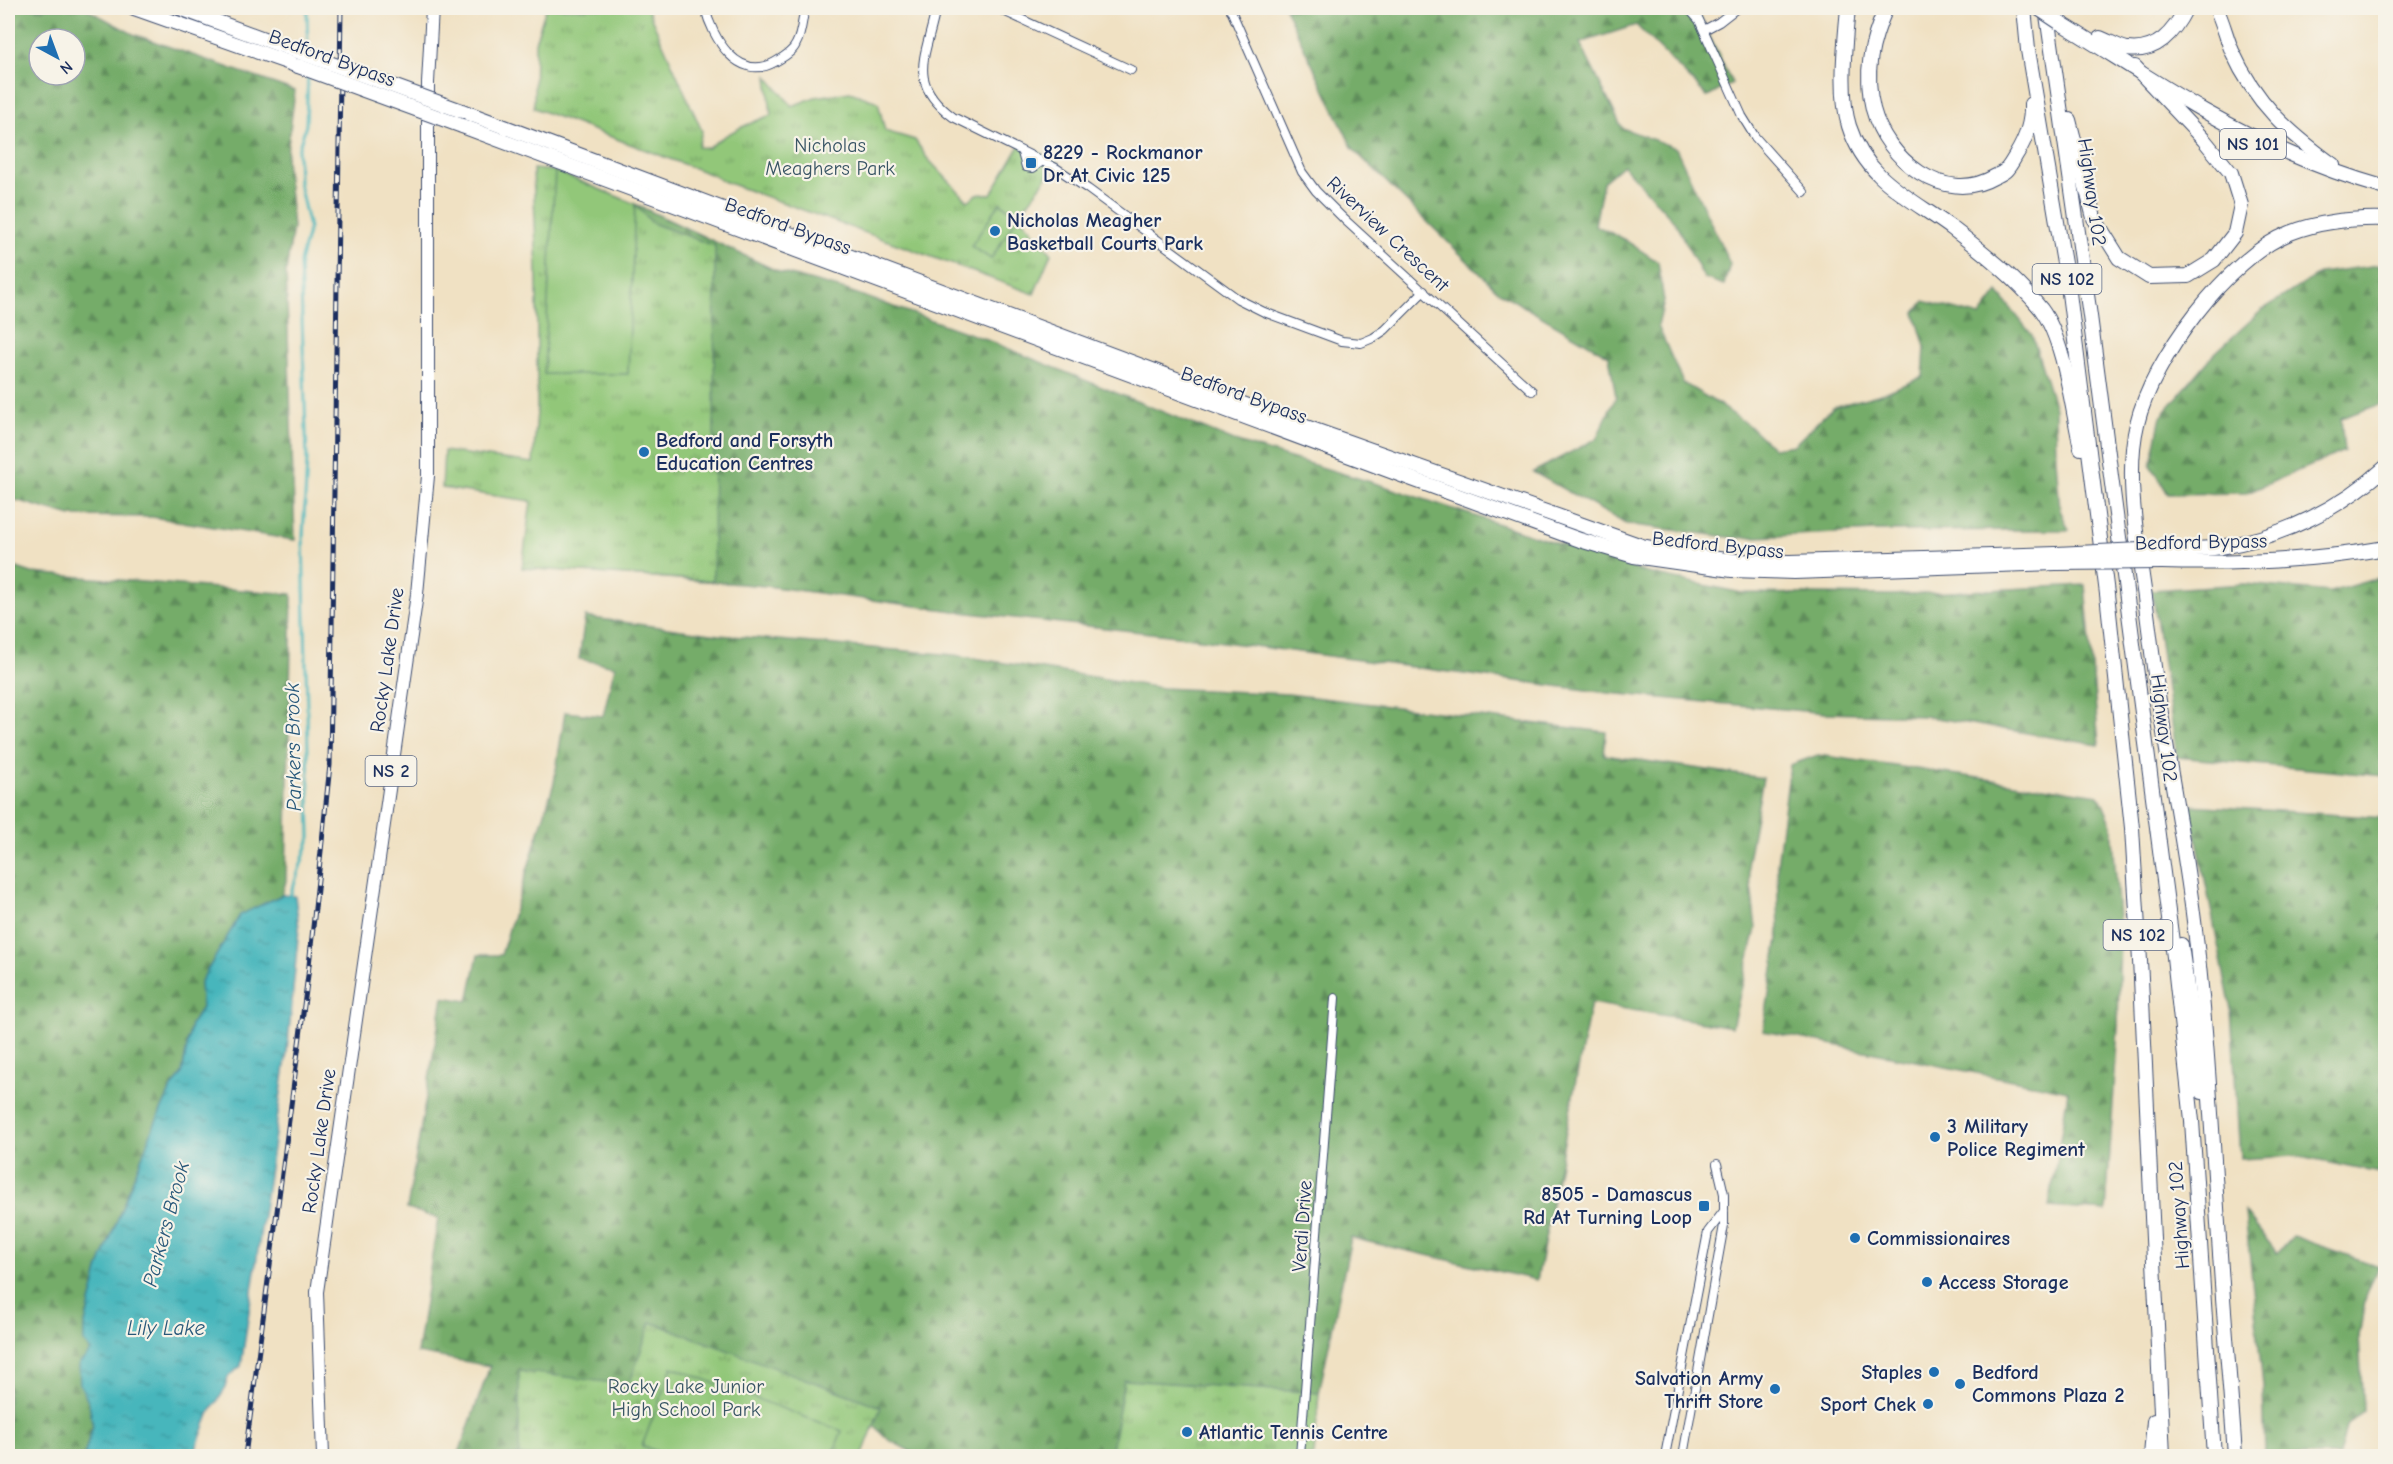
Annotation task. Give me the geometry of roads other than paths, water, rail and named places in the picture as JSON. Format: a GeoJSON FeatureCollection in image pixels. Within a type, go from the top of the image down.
{"type":"FeatureCollection","features":[{"type":"Feature","properties":{"kind":"highway","name":"Bedford Bypass"},"geometry":{"type":"LineString","coordinates":[[134,8],[462,126],[1412,479],[1580,540],[1634,556],[1711,568],[1794,572],[2056,559]]}},
{"type":"Feature","properties":{"kind":"highway","name":"Bedford Bypass"},"geometry":{"type":"LineString","coordinates":[[180,8],[462,111],[1275,416],[1642,546],[1692,556],[1736,561],[2162,556],[2220,547],[2272,535],[2327,511],[2385,467]]}},
{"type":"Feature","properties":{"kind":"highway"},"geometry":{"type":"LineString","coordinates":[[1848,8],[1845,50],[1848,125],[1863,156],[1884,182],[1952,229],[2013,280],[2041,310],[2058,346],[2100,538]]}},
{"type":"Feature","properties":{"kind":"highway"},"geometry":{"type":"LineString","coordinates":[[1886,8],[1874,35],[1869,67],[1874,110],[1886,139],[1912,169],[1948,187],[1980,186],[2006,170],[2024,142],[2032,117],[2024,14]]}},
{"type":"Feature","properties":{"kind":"highway","name":"NS 101"},"geometry":{"type":"LineString","coordinates":[[2038,8],[2223,121],[2296,156],[2349,177],[2385,188]]}},
{"type":"Feature","properties":{"kind":"highway","name":"Highway 102"},"geometry":{"type":"LineString","coordinates":[[2046,8],[2090,316],[2174,957],[2192,1121],[2214,1456]]}},
{"type":"Feature","properties":{"kind":"highway"},"geometry":{"type":"LineString","coordinates":[[2059,22],[2126,49],[2146,48],[2163,41],[2178,25],[2186,8]]}},
{"type":"Feature","properties":{"kind":"highway"},"geometry":{"type":"LineString","coordinates":[[2216,8],[2232,51],[2258,98],[2295,138],[2349,177]]}},
{"type":"Feature","properties":{"kind":"highway","name":"Highway 102"},"geometry":{"type":"LineString","coordinates":[[2024,14],[2069,293],[2100,538],[2132,828],[2163,1456]]}},
{"type":"Feature","properties":{"kind":"highway"},"geometry":{"type":"LineString","coordinates":[[2052,52],[2094,218],[2119,258],[2149,277],[2188,276],[2214,260],[2235,233],[2241,205],[2231,173],[2204,140],[2134,67]]}},
{"type":"Feature","properties":{"kind":"highway","name":"NS 101"},"geometry":{"type":"LineString","coordinates":[[2134,67],[2216,125],[2277,157],[2349,186],[2385,197]]}},
{"type":"Feature","properties":{"kind":"highway"},"geometry":{"type":"LineString","coordinates":[[2235,1456],[2214,1144],[2194,921],[2159,702],[2139,557],[2132,469],[2137,423],[2158,369],[2183,330],[2233,272],[2255,252],[2288,234],[2323,223],[2356,218],[2385,219]]}},
{"type":"Feature","properties":{"kind":"highway","name":"Bedford Bypass"},"geometry":{"type":"LineString","coordinates":[[2162,556],[2213,563],[2332,557],[2385,548]]}},
{"type":"Feature","properties":{"kind":"highway"},"geometry":{"type":"LineString","coordinates":[[2140,700],[2149,720],[2197,1063],[2214,1144]]}},
{"type":"Feature","properties":{"kind":"highway"},"geometry":{"type":"LineString","coordinates":[[2151,1456],[2158,1359]]}},
{"type":"Feature","properties":{"kind":"main road","name":"Rocky Lake Drive"},"geometry":{"type":"LineString","coordinates":[[323,1456],[317,1292],[417,594],[428,476],[428,82],[432,8]]}},
{"type":"Feature","properties":{"kind":"street"},"geometry":{"type":"LineString","coordinates":[[705,8],[709,22],[730,57],[753,68],[767,66],[784,57],[796,45],[805,8]]}},
{"type":"Feature","properties":{"kind":"street"},"geometry":{"type":"LineString","coordinates":[[936,8],[922,62],[923,76],[932,99],[953,117],[1056,168],[1238,299],[1264,312],[1342,341],[1361,343],[1385,330],[1424,291]]}},
{"type":"Feature","properties":{"kind":"street"},"geometry":{"type":"LineString","coordinates":[[997,8],[1131,70]]}},
{"type":"Feature","properties":{"kind":"street","name":"Riverview Crescent"},"geometry":{"type":"LineString","coordinates":[[1230,8],[1302,172],[1316,191],[1532,391]]}},
{"type":"Feature","properties":{"kind":"street"},"geometry":{"type":"LineString","coordinates":[[1688,8],[1699,20],[1742,116],[1755,137],[1804,192]]}},
{"type":"Feature","properties":{"kind":"street"},"geometry":{"type":"LineString","coordinates":[[1704,30],[1737,8]]}},
{"type":"Feature","properties":{"kind":"street","name":"Verdi Drive"},"geometry":{"type":"LineString","coordinates":[[1300,1456],[1335,998]]}},
{"type":"Feature","properties":{"kind":"street"},"geometry":{"type":"LineString","coordinates":[[1683,1456],[1720,1247],[1724,1210],[1723,1185],[1717,1164]]}},
{"type":"Feature","properties":{"kind":"street"},"geometry":{"type":"LineString","coordinates":[[1665,1456],[1708,1232],[1724,1210]]}},
{"type":"Feature","properties":{"kind":"water","name":"Lily Lake"},"geometry":{"type":"Polygon","coordinates":[[[282,895],[295,896],[299,928],[287,1052],[241,1366],[228,1377],[224,1391],[210,1412],[196,1449],[197,1456],[84,1456],[93,1426],[89,1403],[80,1384],[79,1364],[91,1351],[84,1342],[84,1328],[99,1267],[154,1126],[171,1089],[182,1074],[191,1024],[202,1008],[200,983],[240,915],[282,895]]]}},
{"type":"Feature","properties":{"kind":"waterway","name":"Parkers Brook"},"geometry":{"type":"LineString","coordinates":[[307,8],[308,52]]}},
{"type":"Feature","properties":{"kind":"waterway","name":"Parkers Brook"},"geometry":{"type":"LineString","coordinates":[[289,899],[310,838],[303,537],[307,460],[300,262],[309,228],[299,183],[298,151],[306,125],[308,73]]}},
{"type":"Feature","properties":{"kind":"railway"},"geometry":{"type":"LineString","coordinates":[[245,1456],[308,975],[330,765],[341,8]]}},
{"type":"Feature","properties":{"kind":"place","name":"8229 - Rockmanor Dr At Civic 125"},"geometry":{"type":"Point","coordinates":[1031,163]}},
{"type":"Feature","properties":{"kind":"place","name":"Nicholas Meagher Basketball Courts Park"},"geometry":{"type":"Point","coordinates":[995,231]}},
{"type":"Feature","properties":{"kind":"place","name":"Bedford and Forsyth Education Centres"},"geometry":{"type":"Point","coordinates":[644,452]}},
{"type":"Feature","properties":{"kind":"place","name":"3 Military Police Regiment"},"geometry":{"type":"Point","coordinates":[1935,1137]}},
{"type":"Feature","properties":{"kind":"place","name":"8505 - Damascus Rd At Turning Loop"},"geometry":{"type":"Point","coordinates":[1704,1206]}},
{"type":"Feature","properties":{"kind":"place","name":"Commissionaires"},"geometry":{"type":"Point","coordinates":[1855,1238]}},
{"type":"Feature","properties":{"kind":"place","name":"Access Storage"},"geometry":{"type":"Point","coordinates":[1927,1282]}},
{"type":"Feature","properties":{"kind":"place","name":"Staples"},"geometry":{"type":"Point","coordinates":[1934,1372]}},
{"type":"Feature","properties":{"kind":"place","name":"Bedford Commons Plaza 2"},"geometry":{"type":"Point","coordinates":[1960,1384]}},
{"type":"Feature","properties":{"kind":"place","name":"Salvation Army Thrift Store"},"geometry":{"type":"Point","coordinates":[1775,1389]}},
{"type":"Feature","properties":{"kind":"place","name":"Sport Chek"},"geometry":{"type":"Point","coordinates":[1928,1404]}},
{"type":"Feature","properties":{"kind":"place","name":"Atlantic Tennis Centre"},"geometry":{"type":"Point","coordinates":[1187,1432]}},
{"type":"Feature","properties":{"kind":"park label","name":"Nicholas Meaghers Park"},"geometry":{"type":"Point","coordinates":[830,156]}},
{"type":"Feature","properties":{"kind":"park label","name":"Rocky Lake Junior High School Park"},"geometry":{"type":"Point","coordinates":[686,1398]}}]}
